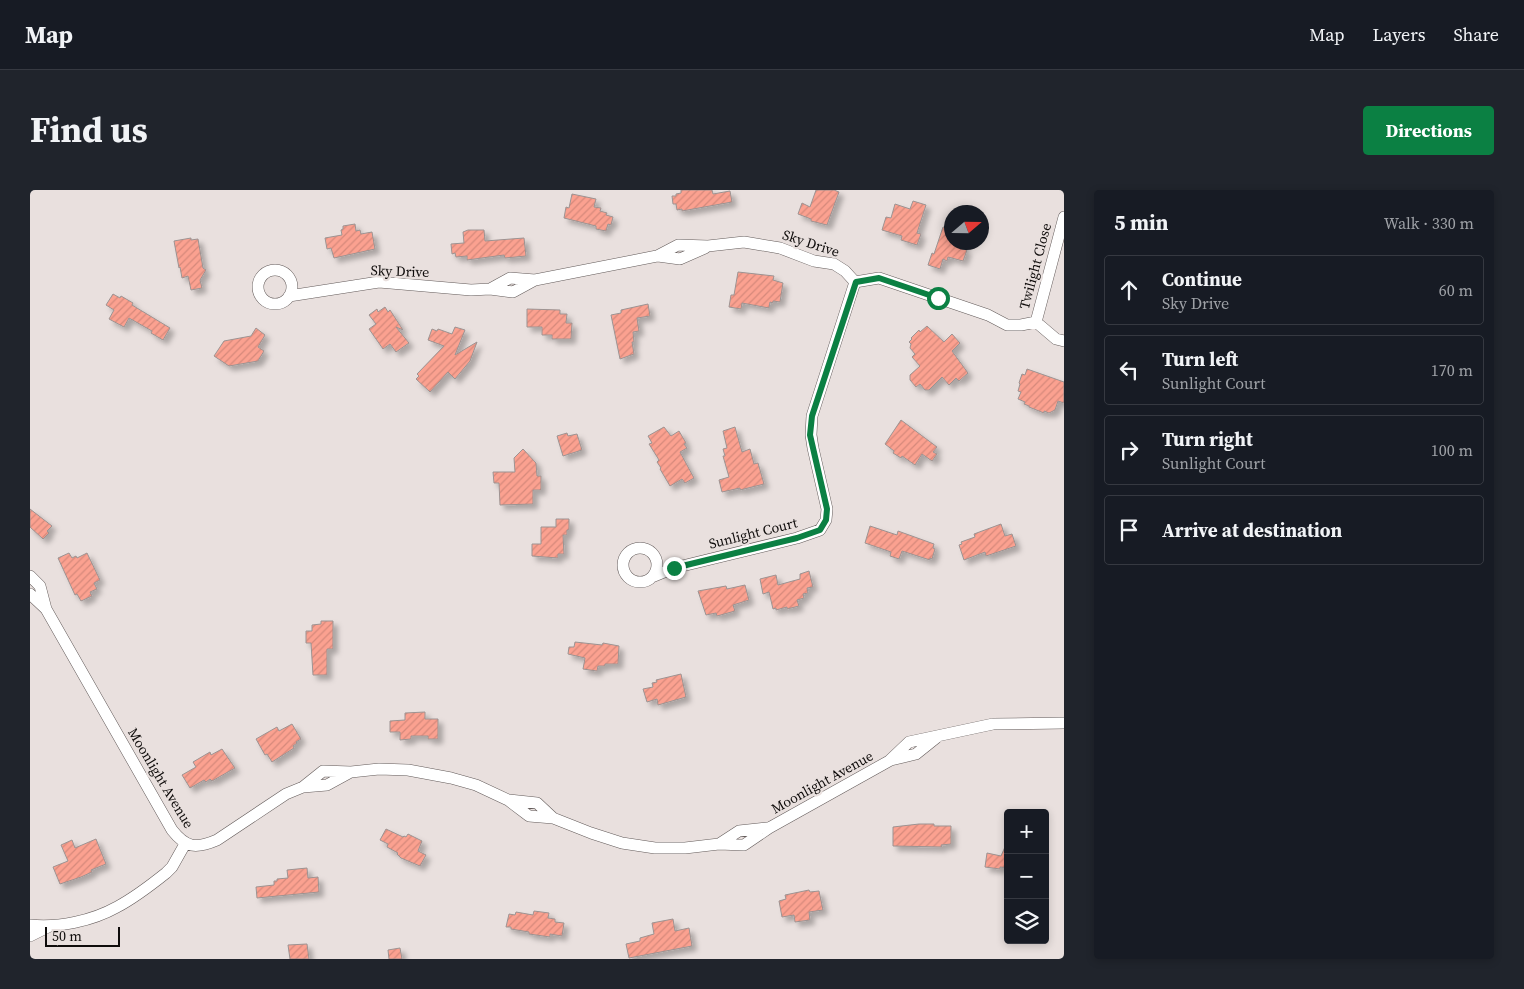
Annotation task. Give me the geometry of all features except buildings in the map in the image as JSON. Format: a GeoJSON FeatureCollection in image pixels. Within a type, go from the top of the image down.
{"type":"FeatureCollection","features":[{"type":"Feature","properties":{"kind":"street","name":"Twilight Close"},"geometry":{"type":"LineString","coordinates":[[1036,322],[1064,217]]}},
{"type":"Feature","properties":{"kind":"street","name":"Sky Drive"},"geometry":{"type":"LineString","coordinates":[[289,296],[379,282],[471,290],[490,289],[510,278],[535,280],[658,256],[678,245],[708,246],[744,242],[780,248],[814,261],[834,264],[845,271],[856,282]]}},
{"type":"Feature","properties":{"kind":"street"},"geometry":{"type":"LineString","coordinates":[[290,280],[289,296],[280,303],[269,303],[260,296],[258,284],[263,275],[272,270],[283,273],[308,293]]}},
{"type":"Feature","properties":{"kind":"street"},"geometry":{"type":"LineString","coordinates":[[856,282],[879,278],[988,315],[1007,325],[1036,322],[1056,339],[1064,341]]}},
{"type":"Feature","properties":{"kind":"street","name":"Sunlight Court"},"geometry":{"type":"LineString","coordinates":[[664,566],[797,538],[820,530],[826,520],[827,509],[810,435],[812,416],[856,282]]}},
{"type":"Feature","properties":{"kind":"street"},"geometry":{"type":"LineString","coordinates":[[640,548],[650,552],[664,566],[655,572],[652,577],[642,581],[631,579],[624,571],[624,560],[630,551],[640,548]]}},
{"type":"Feature","properties":{"kind":"street","name":"Moonlight Avenue"},"geometry":{"type":"LineString","coordinates":[[30,576],[40,586],[46,609],[172,830],[185,844],[195,846],[204,846],[216,840],[286,794],[303,787],[322,771],[351,772],[379,769],[427,772],[476,785],[508,800],[537,803],[553,818],[622,843],[655,848],[685,848],[718,844],[739,831],[769,828],[889,761],[909,742],[993,724],[1064,723]]}},
{"type":"Feature","properties":{"kind":"street","name":"Moonlight Avenue"},"geometry":{"type":"LineString","coordinates":[[30,594],[46,609]]}},
{"type":"Feature","properties":{"kind":"street"},"geometry":{"type":"LineString","coordinates":[[30,936],[48,927],[81,920],[118,907],[166,873],[172,867],[185,844]]}},
{"type":"Feature","properties":{"kind":"street"},"geometry":{"type":"LineString","coordinates":[[30,925],[48,927]]}},
{"type":"Feature","properties":{"kind":"route"},"geometry":{"type":"LineString","coordinates":[[674,568],[797,538],[820,530],[826,520],[827,509],[810,435],[812,416],[856,282],[865,282],[879,278],[938,298]]}}]}
